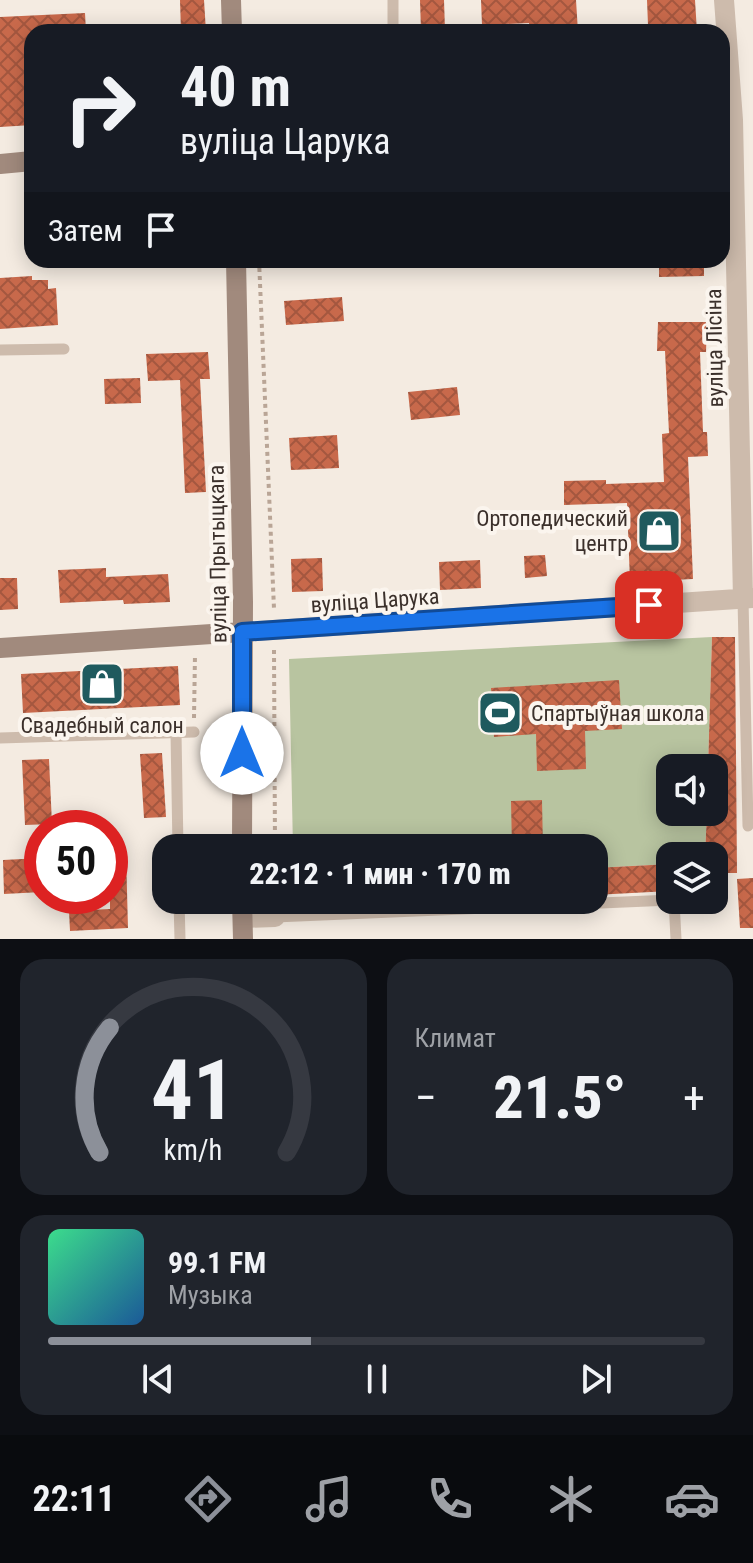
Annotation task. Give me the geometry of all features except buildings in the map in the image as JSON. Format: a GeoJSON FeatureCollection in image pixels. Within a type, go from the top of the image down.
{"type":"FeatureCollection","features":[{"type":"Feature","properties":{"kind":"main road"},"geometry":{"type":"LineString","coordinates":[[231,0],[232,24]]}},
{"type":"Feature","properties":{"kind":"main road"},"geometry":{"type":"LineString","coordinates":[[0,164],[24,162]]}},
{"type":"Feature","properties":{"kind":"main road","name":"вуліца Прытыцкага"},"geometry":{"type":"LineString","coordinates":[[236,268],[242,834]]}},
{"type":"Feature","properties":{"kind":"main road","name":"вуліца Царука"},"geometry":{"type":"LineString","coordinates":[[0,648],[242,632]]}},
{"type":"Feature","properties":{"kind":"main road"},"geometry":{"type":"LineString","coordinates":[[242,914],[243,939]]}},
{"type":"Feature","properties":{"kind":"street","name":"вуліца Лісіна"},"geometry":{"type":"LineString","coordinates":[[724,0],[726,24]]}},
{"type":"Feature","properties":{"kind":"street","name":"вуліца Лісіна"},"geometry":{"type":"LineString","coordinates":[[730,60],[736,120],[748,598]]}},
{"type":"Feature","properties":{"kind":"street","name":"вуліца Царука"},"geometry":{"type":"LineString","coordinates":[[242,632],[748,598]]}},
{"type":"Feature","properties":{"kind":"street"},"geometry":{"type":"LineString","coordinates":[[263,914],[275,917]]}},
{"type":"Feature","properties":{"kind":"lane"},"geometry":{"type":"LineString","coordinates":[[393,0],[393,24]]}},
{"type":"Feature","properties":{"kind":"lane"},"geometry":{"type":"LineString","coordinates":[[0,350],[64,349]]}},
{"type":"Feature","properties":{"kind":"lane"},"geometry":{"type":"LineString","coordinates":[[748,598],[748,826]]}},
{"type":"Feature","properties":{"kind":"lane"},"geometry":{"type":"LineString","coordinates":[[0,738],[194,732]]}},
{"type":"Feature","properties":{"kind":"lane"},"geometry":{"type":"LineString","coordinates":[[176,733],[178,834]]}},
{"type":"Feature","properties":{"kind":"lane"},"geometry":{"type":"LineString","coordinates":[[275,917],[656,901]]}},
{"type":"Feature","properties":{"kind":"lane"},"geometry":{"type":"LineString","coordinates":[[179,914],[180,939]]}},
{"type":"Feature","properties":{"kind":"lane"},"geometry":{"type":"LineString","coordinates":[[673,914],[676,939]]}},
{"type":"Feature","properties":{"kind":"path"},"geometry":{"type":"LineString","coordinates":[[259,268],[274,631],[275,834]]}},
{"type":"Feature","properties":{"kind":"path"},"geometry":{"type":"LineString","coordinates":[[194,732],[197,634],[217,612],[219,505]]}},
{"type":"Feature","properties":{"kind":"green space","name":"Спартыўная школа"},"geometry":{"type":"Polygon","coordinates":[[[712,637],[708,754],[656,754],[656,826],[706,826],[706,842],[656,842],[656,865],[608,867],[608,834],[293,834],[289,659],[712,637]]]}},
{"type":"Feature","properties":{"kind":"place","name":"Ортопедический центр"},"geometry":{"type":"Point","coordinates":[659,531]}},
{"type":"Feature","properties":{"kind":"place","name":"Свадебный салон"},"geometry":{"type":"Point","coordinates":[102,684]}},
{"type":"Feature","properties":{"kind":"place","name":"Спартыўная школа"},"geometry":{"type":"Point","coordinates":[500,713]}},
{"type":"Feature","properties":{"kind":"route"},"geometry":{"type":"LineString","coordinates":[[242,753],[242,632],[649,605]]}}]}
